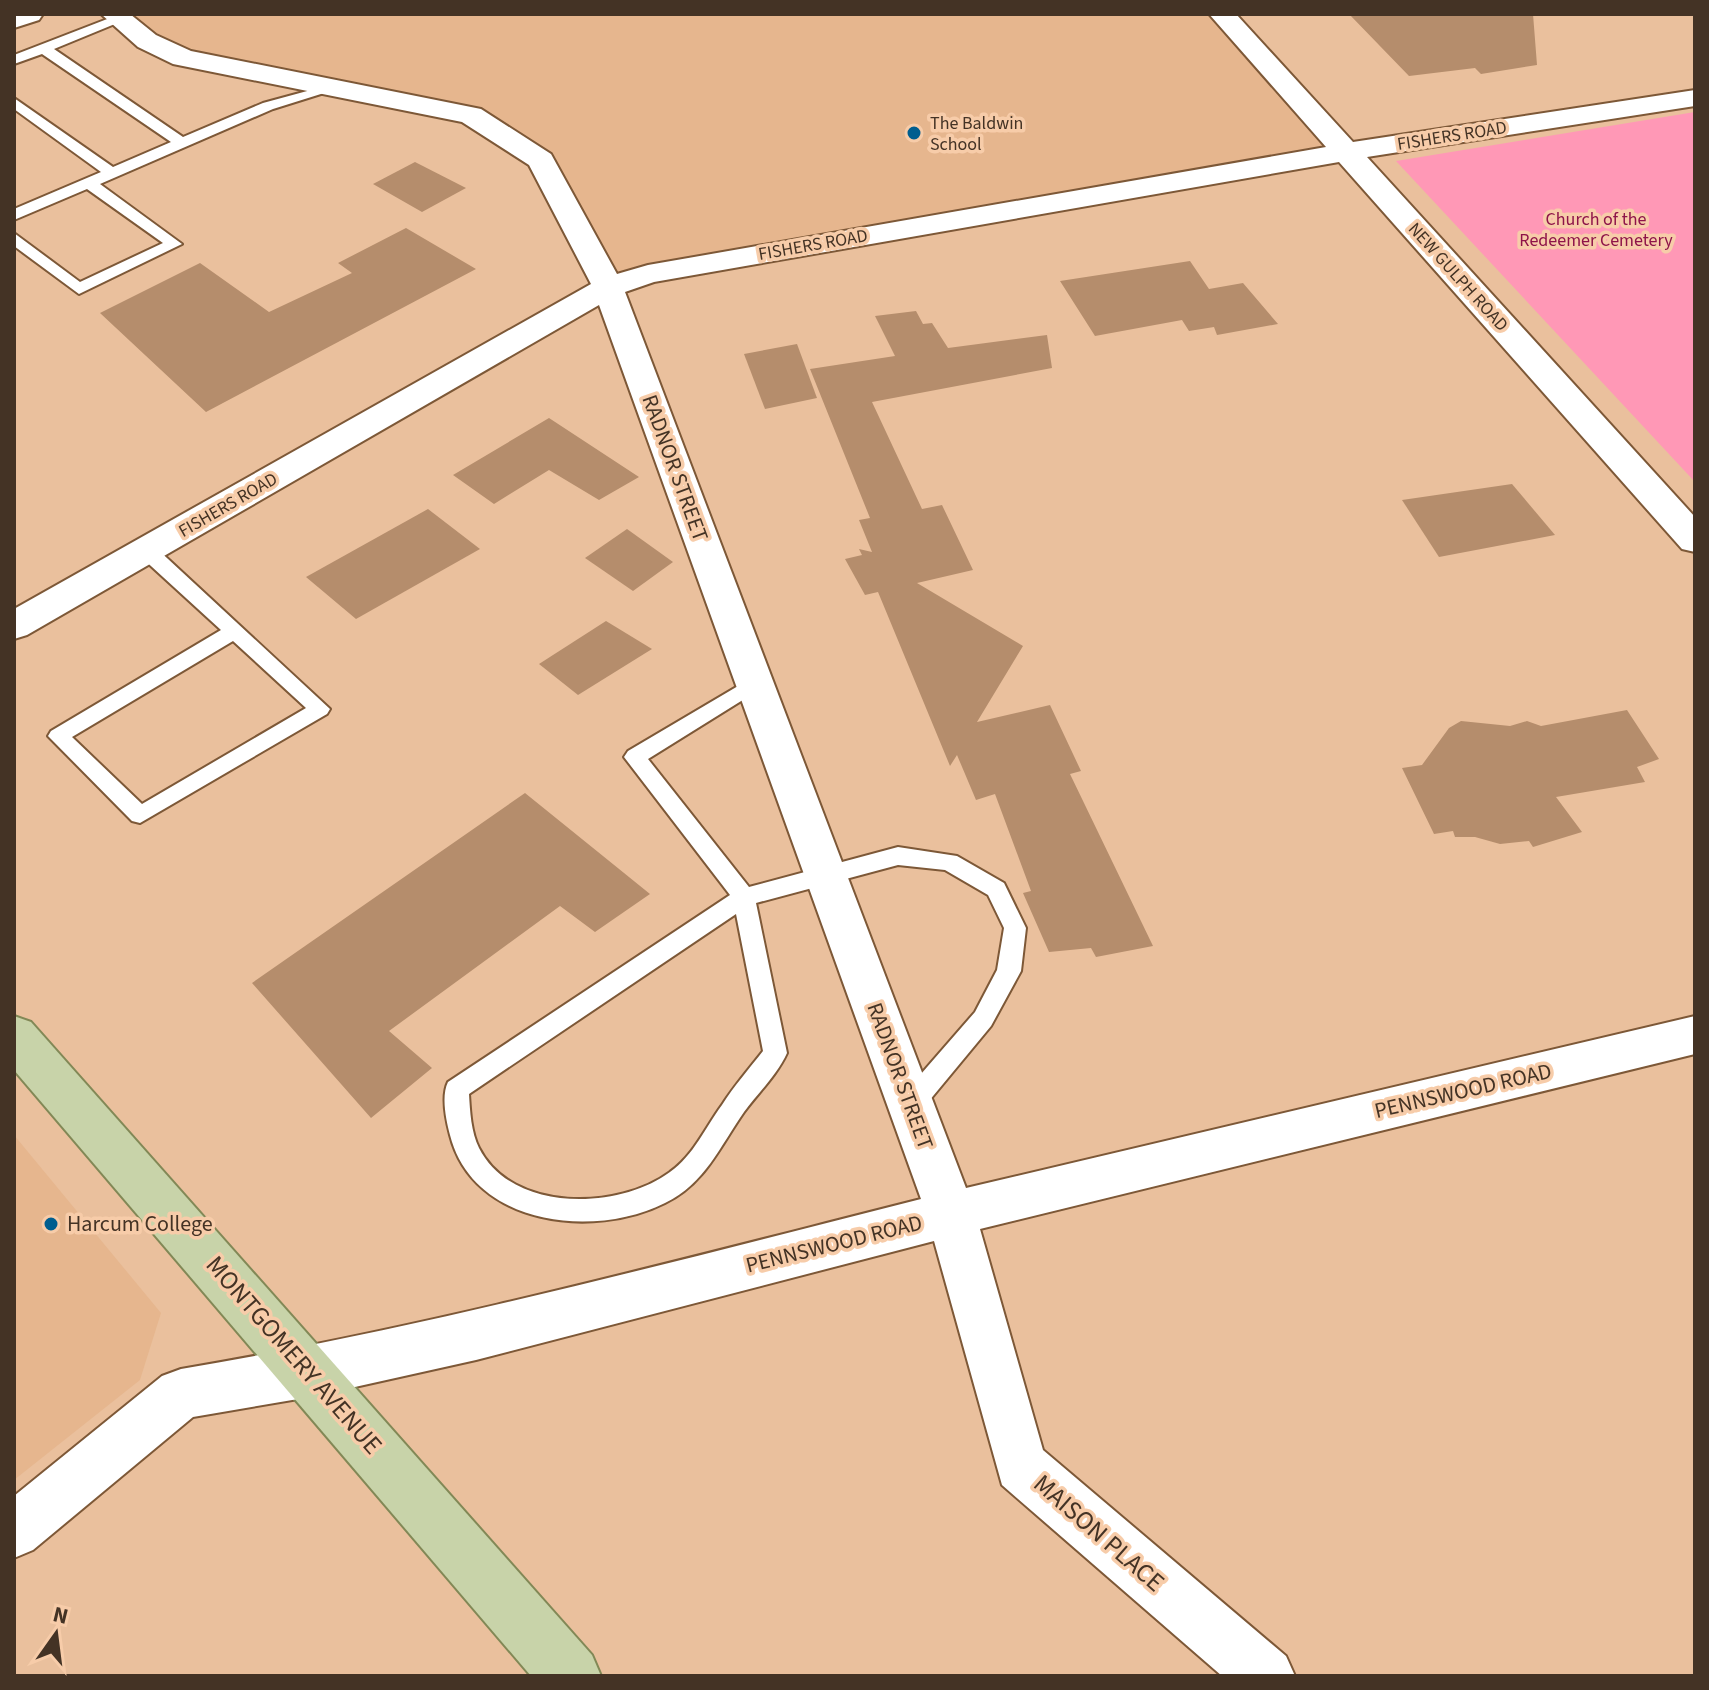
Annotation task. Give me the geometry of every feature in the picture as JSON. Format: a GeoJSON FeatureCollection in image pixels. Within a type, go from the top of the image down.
{"type":"FeatureCollection","features":[{"type":"Feature","properties":{"kind":"main road","name":"MONTGOMERY AVENUE"},"geometry":{"type":"LineString","coordinates":[[14,1036],[310,1372],[571,1676]]}},
{"type":"Feature","properties":{"kind":"street"},"geometry":{"type":"LineString","coordinates":[[14,20],[30,14]]}},
{"type":"Feature","properties":{"kind":"street","name":"NEW GULPH ROAD"},"geometry":{"type":"LineString","coordinates":[[1222,14],[1695,540]]}},
{"type":"Feature","properties":{"kind":"street","name":"RADNOR STREET"},"geometry":{"type":"LineString","coordinates":[[117,16],[147,41],[183,58],[471,115],[541,160],[608,287],[951,1214]]}},
{"type":"Feature","properties":{"kind":"street","name":"FISHERS ROAD"},"geometry":{"type":"LineString","coordinates":[[14,626],[608,287],[648,274],[1345,152],[1695,98]]}},
{"type":"Feature","properties":{"kind":"street","name":"PENNSWOOD ROAD"},"geometry":{"type":"LineString","coordinates":[[14,1531],[181,1394],[310,1372],[476,1336],[951,1214],[1695,1035]]}},
{"type":"Feature","properties":{"kind":"street","name":"MAISON PLACE"},"geometry":{"type":"LineString","coordinates":[[951,1214],[1021,1466],[1266,1676]]}},
{"type":"Feature","properties":{"kind":"lane"},"geometry":{"type":"LineString","coordinates":[[14,60],[117,16]]}},
{"type":"Feature","properties":{"kind":"lane"},"geometry":{"type":"LineString","coordinates":[[44,49],[182,143]]}},
{"type":"Feature","properties":{"kind":"lane"},"geometry":{"type":"LineString","coordinates":[[14,215],[268,106],[333,88]]}},
{"type":"Feature","properties":{"kind":"lane"},"geometry":{"type":"LineString","coordinates":[[14,102],[112,173]]}},
{"type":"Feature","properties":{"kind":"lane"},"geometry":{"type":"LineString","coordinates":[[14,238],[79,289],[174,244],[89,183]]}},
{"type":"Feature","properties":{"kind":"lane"},"geometry":{"type":"LineString","coordinates":[[147,551],[232,632],[320,709],[140,815],[58,736],[232,632]]}},
{"type":"Feature","properties":{"kind":"lane"},"geometry":{"type":"LineString","coordinates":[[755,683],[635,757],[744,897],[775,1053],[729,1113],[711,1149],[679,1181],[639,1203],[592,1213],[545,1208],[505,1191],[475,1163],[459,1128],[457,1089],[744,897],[898,856],[949,862],[996,889],[1015,928],[1009,971],[983,1019],[910,1105]]}},
{"type":"Feature","properties":{"kind":"shaded area","name":"The Baldwin School"},"geometry":{"type":"Polygon","coordinates":[[[114,14],[1222,14],[1345,152],[608,287],[541,160],[471,115],[183,58],[114,14]]]}},
{"type":"Feature","properties":{"kind":"shaded area","name":"Harcum College"},"geometry":{"type":"Polygon","coordinates":[[[14,1135],[161,1313],[140,1380],[14,1480],[14,1135]]]}},
{"type":"Feature","properties":{"kind":"green space","name":"Church of the Redeemer Cemetery"},"geometry":{"type":"Polygon","coordinates":[[[1695,112],[1695,482],[1396,161],[1695,112]]]}},
{"type":"Feature","properties":{"kind":"building"},"geometry":{"type":"Polygon","coordinates":[[[1349,14],[1533,14],[1537,65],[1481,74],[1475,68],[1409,76],[1349,14]]]}},
{"type":"Feature","properties":{"kind":"building"},"geometry":{"type":"Polygon","coordinates":[[[415,162],[466,188],[422,212],[373,184],[415,162]]]}},
{"type":"Feature","properties":{"kind":"building"},"geometry":{"type":"Polygon","coordinates":[[[406,228],[476,269],[206,412],[100,313],[200,263],[269,312],[352,273],[338,263],[406,228]]]}},
{"type":"Feature","properties":{"kind":"building"},"geometry":{"type":"Polygon","coordinates":[[[1190,261],[1209,289],[1243,283],[1278,324],[1217,335],[1214,327],[1189,331],[1182,320],[1095,336],[1060,281],[1190,261]]]}},
{"type":"Feature","properties":{"kind":"building"},"geometry":{"type":"Polygon","coordinates":[[[916,311],[923,324],[932,323],[948,348],[1047,335],[1052,368],[872,402],[922,509],[942,505],[973,570],[917,583],[1023,646],[977,722],[1050,705],[1081,771],[1070,774],[1153,946],[1096,957],[1091,948],[1049,952],[1023,893],[1031,891],[995,794],[976,800],[957,755],[950,766],[878,592],[865,595],[845,559],[862,555],[859,549],[872,552],[859,520],[870,518],[810,369],[895,356],[875,316],[916,311]]]}},
{"type":"Feature","properties":{"kind":"building"},"geometry":{"type":"Polygon","coordinates":[[[797,344],[817,398],[765,409],[744,354],[797,344]]]}},
{"type":"Feature","properties":{"kind":"building"},"geometry":{"type":"Polygon","coordinates":[[[549,418],[639,477],[599,500],[549,470],[494,504],[453,475],[549,418]]]}},
{"type":"Feature","properties":{"kind":"building"},"geometry":{"type":"Polygon","coordinates":[[[1512,484],[1555,535],[1439,557],[1402,500],[1512,484]]]}},
{"type":"Feature","properties":{"kind":"building"},"geometry":{"type":"Polygon","coordinates":[[[428,509],[480,549],[356,619],[306,577],[428,509]]]}},
{"type":"Feature","properties":{"kind":"building"},"geometry":{"type":"Polygon","coordinates":[[[627,529],[673,562],[633,591],[585,558],[627,529]]]}},
{"type":"Feature","properties":{"kind":"building"},"geometry":{"type":"Polygon","coordinates":[[[606,621],[652,649],[578,695],[539,664],[606,621]]]}},
{"type":"Feature","properties":{"kind":"building"},"geometry":{"type":"Polygon","coordinates":[[[1627,710],[1659,759],[1637,767],[1645,782],[1556,797],[1582,832],[1533,847],[1529,841],[1500,844],[1475,837],[1455,837],[1453,831],[1434,834],[1402,768],[1422,765],[1449,728],[1461,721],[1510,726],[1527,721],[1541,726],[1627,710]]]}},
{"type":"Feature","properties":{"kind":"building"},"geometry":{"type":"Polygon","coordinates":[[[525,793],[650,894],[595,932],[560,906],[389,1031],[432,1068],[371,1118],[252,983],[525,793]]]}},
{"type":"Feature","properties":{"kind":"place","name":"The Baldwin School"},"geometry":{"type":"Point","coordinates":[914,133]}},
{"type":"Feature","properties":{"kind":"place","name":"Harcum College"},"geometry":{"type":"Point","coordinates":[51,1224]}}]}
